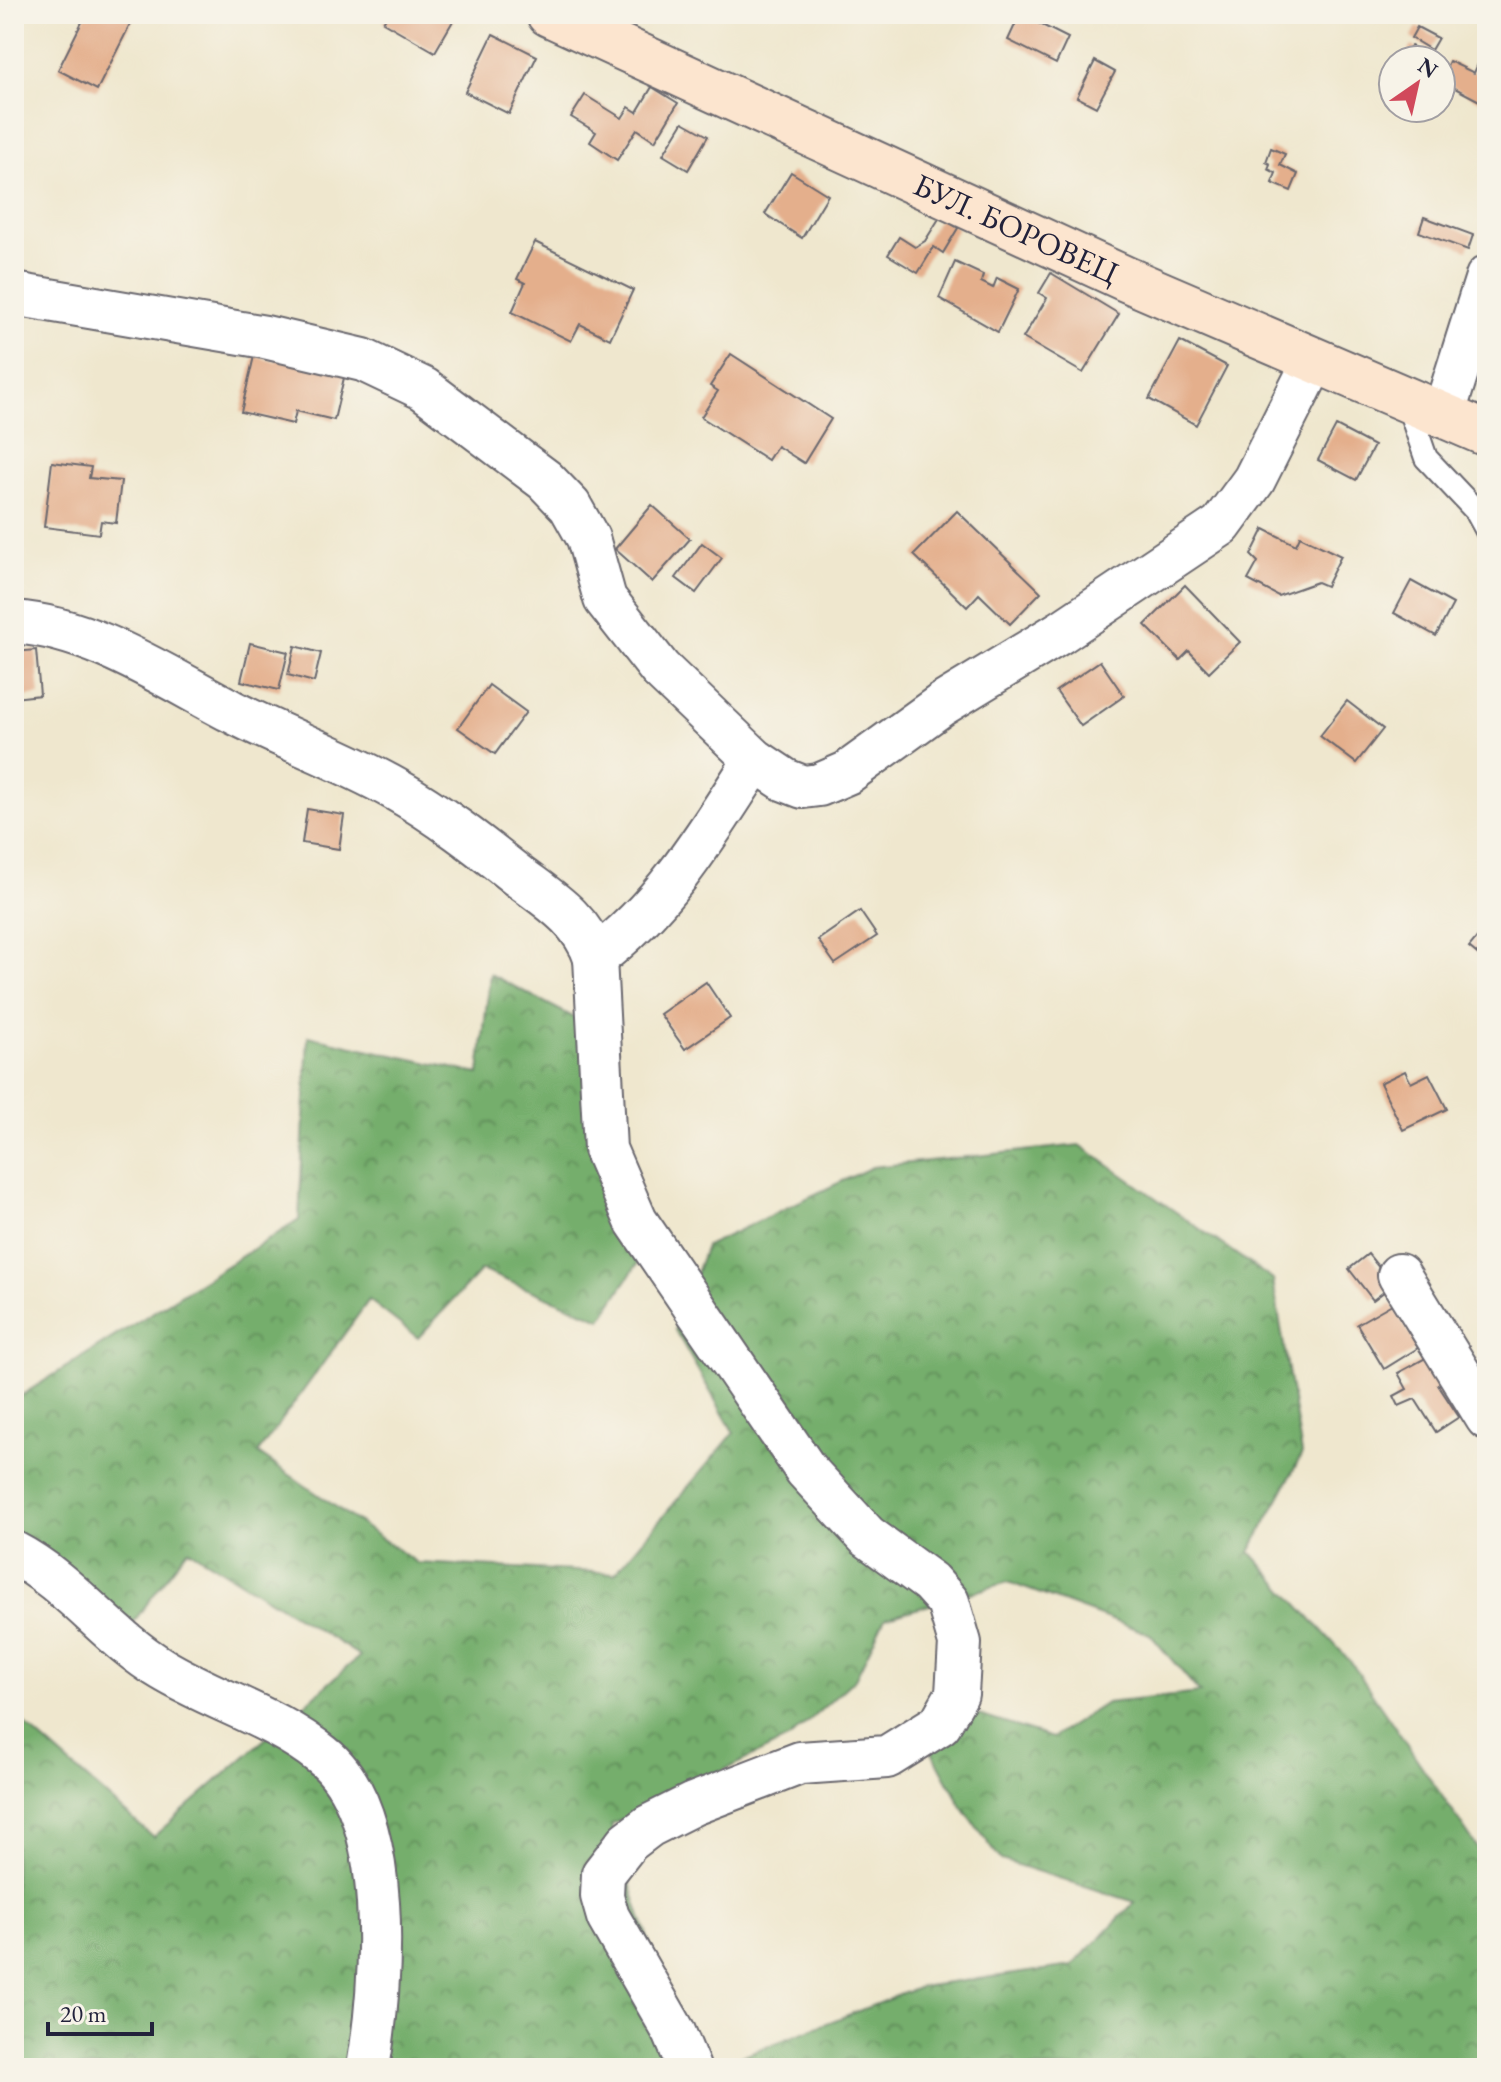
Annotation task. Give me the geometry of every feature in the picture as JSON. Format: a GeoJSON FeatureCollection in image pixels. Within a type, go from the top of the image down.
{"type":"FeatureCollection","features":[{"type":"Feature","properties":{"kind":"street","name":"БУЛ. БОРОВЕЦ"},"geometry":{"type":"LineString","coordinates":[[553,15],[901,178],[1487,434]]}},
{"type":"Feature","properties":{"kind":"street"},"geometry":{"type":"LineString","coordinates":[[1424,408],[1487,277]]}},
{"type":"Feature","properties":{"kind":"street"},"geometry":{"type":"LineString","coordinates":[[14,294],[265,337],[363,360],[424,389],[514,455],[570,506],[588,538],[605,599],[660,669],[755,760],[785,780],[803,787],[819,785],[847,773],[941,705],[1197,544],[1221,525],[1254,480],[1314,361]]}},
{"type":"Feature","properties":{"kind":"street"},"geometry":{"type":"LineString","coordinates":[[14,622],[69,632],[107,646],[243,717],[396,789],[460,831],[570,916],[588,938],[595,958],[605,1149],[636,1221],[806,1470],[867,1536],[930,1582],[948,1602],[960,1643],[957,1694],[940,1724],[887,1757],[800,1763],[693,1804],[649,1826],[614,1857],[603,1874],[602,1896],[608,1917],[674,2032],[689,2068]]}},
{"type":"Feature","properties":{"kind":"street"},"geometry":{"type":"LineString","coordinates":[[595,958],[623,937],[663,895],[694,856],[755,760]]}},
{"type":"Feature","properties":{"kind":"street"},"geometry":{"type":"LineString","coordinates":[[1399,1275],[1487,1418]]}},
{"type":"Feature","properties":{"kind":"street"},"geometry":{"type":"LineString","coordinates":[[14,1553],[49,1575],[120,1640],[160,1668],[296,1736],[325,1757],[344,1782],[361,1817],[374,1860],[381,1910],[376,2024],[368,2068]]}},
{"type":"Feature","properties":{"kind":"lane"},"geometry":{"type":"LineString","coordinates":[[1424,408],[1426,458],[1476,511],[1487,531]]}},
{"type":"Feature","properties":{"kind":"green space"},"geometry":{"type":"Polygon","coordinates":[[[490,974],[600,1031],[621,1227],[638,1263],[601,1319],[481,1270],[418,1338],[369,1300],[258,1453],[417,1563],[615,1573],[734,1433],[675,1330],[706,1246],[872,1167],[1080,1145],[1273,1280],[1302,1454],[1250,1552],[1350,1661],[1487,1862],[1487,2068],[711,2068],[920,1987],[1072,1966],[1135,1902],[1001,1860],[962,1807],[931,1750],[973,1713],[1052,1738],[1106,1703],[1200,1693],[1150,1634],[1008,1582],[885,1618],[855,1679],[790,1738],[611,1825],[690,2068],[14,2068],[14,1715],[153,1837],[360,1656],[188,1549],[120,1640],[14,1577],[14,1400],[299,1220],[308,1036],[479,1074],[490,974]]]}},
{"type":"Feature","properties":{"kind":"building"},"geometry":{"type":"Polygon","coordinates":[[[86,14],[123,14],[133,19],[97,90],[58,70],[86,14]]]}},
{"type":"Feature","properties":{"kind":"building"},"geometry":{"type":"Polygon","coordinates":[[[388,14],[457,14],[435,52],[383,22],[388,14]]]}},
{"type":"Feature","properties":{"kind":"building"},"geometry":{"type":"Polygon","coordinates":[[[1020,14],[1068,38],[1056,64],[1008,40],[1020,14]]]}},
{"type":"Feature","properties":{"kind":"building"},"geometry":{"type":"Polygon","coordinates":[[[1417,27],[1438,38],[1434,44],[1421,44],[1411,38],[1417,27]]]}},
{"type":"Feature","properties":{"kind":"building"},"geometry":{"type":"Polygon","coordinates":[[[493,34],[537,56],[509,114],[465,92],[493,34]]]}},
{"type":"Feature","properties":{"kind":"building"},"geometry":{"type":"Polygon","coordinates":[[[1095,61],[1115,72],[1096,107],[1077,97],[1095,61]]]}},
{"type":"Feature","properties":{"kind":"building"},"geometry":{"type":"Polygon","coordinates":[[[1478,64],[1487,69],[1487,105],[1457,89],[1457,65],[1474,73],[1478,64]]]}},
{"type":"Feature","properties":{"kind":"building"},"geometry":{"type":"Polygon","coordinates":[[[652,87],[678,103],[655,141],[637,129],[617,160],[590,142],[596,132],[571,117],[585,95],[622,118],[629,107],[637,112],[652,87]]]}},
{"type":"Feature","properties":{"kind":"building"},"geometry":{"type":"Polygon","coordinates":[[[683,122],[708,136],[688,170],[663,155],[683,122]]]}},
{"type":"Feature","properties":{"kind":"building"},"geometry":{"type":"Polygon","coordinates":[[[1271,148],[1285,154],[1280,165],[1298,174],[1291,191],[1272,183],[1276,173],[1268,169],[1270,164],[1266,162],[1271,148]]]}},
{"type":"Feature","properties":{"kind":"building"},"geometry":{"type":"Polygon","coordinates":[[[791,172],[828,195],[802,238],[765,214],[791,172]]]}},
{"type":"Feature","properties":{"kind":"building"},"geometry":{"type":"Polygon","coordinates":[[[940,217],[958,228],[943,253],[934,247],[918,273],[888,255],[899,237],[915,247],[925,241],[940,217]]]}},
{"type":"Feature","properties":{"kind":"building"},"geometry":{"type":"Polygon","coordinates":[[[1424,217],[1473,235],[1468,250],[1419,232],[1424,217]]]}},
{"type":"Feature","properties":{"kind":"building"},"geometry":{"type":"Polygon","coordinates":[[[535,242],[633,290],[610,339],[580,324],[571,341],[512,312],[525,283],[517,279],[535,242]]]}},
{"type":"Feature","properties":{"kind":"building"},"geometry":{"type":"Polygon","coordinates":[[[955,262],[983,275],[981,282],[993,288],[997,278],[1019,289],[998,332],[939,298],[955,262]]]}},
{"type":"Feature","properties":{"kind":"building"},"geometry":{"type":"Polygon","coordinates":[[[1051,273],[1119,314],[1083,373],[1023,338],[1047,298],[1039,293],[1051,273]]]}},
{"type":"Feature","properties":{"kind":"building"},"geometry":{"type":"Polygon","coordinates":[[[1180,341],[1227,366],[1196,425],[1149,399],[1180,341]]]}},
{"type":"Feature","properties":{"kind":"building"},"geometry":{"type":"Polygon","coordinates":[[[279,348],[347,365],[334,420],[296,411],[293,424],[241,412],[254,356],[276,362],[279,348]]]}},
{"type":"Feature","properties":{"kind":"building"},"geometry":{"type":"Polygon","coordinates":[[[731,354],[831,419],[804,463],[777,446],[768,460],[701,417],[718,391],[710,386],[731,354]]]}},
{"type":"Feature","properties":{"kind":"building"},"geometry":{"type":"Polygon","coordinates":[[[1336,426],[1374,446],[1356,480],[1318,460],[1336,426]]]}},
{"type":"Feature","properties":{"kind":"building"},"geometry":{"type":"Polygon","coordinates":[[[52,462],[91,467],[89,478],[121,481],[116,523],[101,521],[99,534],[44,527],[52,462]]]}},
{"type":"Feature","properties":{"kind":"building"},"geometry":{"type":"Polygon","coordinates":[[[652,505],[690,539],[652,582],[615,549],[652,505]]]}},
{"type":"Feature","properties":{"kind":"building"},"geometry":{"type":"Polygon","coordinates":[[[957,511],[1041,592],[1010,624],[979,594],[967,607],[914,555],[957,511]]]}},
{"type":"Feature","properties":{"kind":"building"},"geometry":{"type":"Polygon","coordinates":[[[1264,529],[1296,545],[1300,536],[1341,556],[1326,586],[1317,582],[1278,596],[1248,580],[1258,562],[1251,555],[1264,529]]]}},
{"type":"Feature","properties":{"kind":"building"},"geometry":{"type":"Polygon","coordinates":[[[702,543],[722,558],[696,593],[676,578],[702,543]]]}},
{"type":"Feature","properties":{"kind":"building"},"geometry":{"type":"Polygon","coordinates":[[[1411,581],[1453,604],[1436,636],[1394,613],[1411,581]]]}},
{"type":"Feature","properties":{"kind":"building"},"geometry":{"type":"Polygon","coordinates":[[[1185,585],[1240,642],[1209,672],[1189,651],[1180,660],[1145,625],[1185,585]]]}},
{"type":"Feature","properties":{"kind":"building"},"geometry":{"type":"Polygon","coordinates":[[[250,643],[288,652],[279,690],[241,681],[250,643]]]}},
{"type":"Feature","properties":{"kind":"building"},"geometry":{"type":"Polygon","coordinates":[[[295,646],[321,653],[314,682],[288,675],[295,646]]]}},
{"type":"Feature","properties":{"kind":"building"},"geometry":{"type":"Polygon","coordinates":[[[36,650],[40,695],[14,698],[14,652],[36,650]]]}},
{"type":"Feature","properties":{"kind":"building"},"geometry":{"type":"Polygon","coordinates":[[[1100,661],[1124,696],[1081,726],[1056,691],[1100,661]]]}},
{"type":"Feature","properties":{"kind":"building"},"geometry":{"type":"Polygon","coordinates":[[[489,685],[526,712],[495,754],[458,728],[489,685]]]}},
{"type":"Feature","properties":{"kind":"building"},"geometry":{"type":"Polygon","coordinates":[[[1347,701],[1383,729],[1356,763],[1320,736],[1347,701]]]}},
{"type":"Feature","properties":{"kind":"building"},"geometry":{"type":"Polygon","coordinates":[[[307,809],[344,815],[339,849],[302,843],[307,809]]]}},
{"type":"Feature","properties":{"kind":"building"},"geometry":{"type":"Polygon","coordinates":[[[860,911],[877,936],[835,964],[818,940],[860,911]]]}},
{"type":"Feature","properties":{"kind":"building"},"geometry":{"type":"Polygon","coordinates":[[[1487,925],[1487,962],[1469,947],[1487,925]]]}},
{"type":"Feature","properties":{"kind":"building"},"geometry":{"type":"Polygon","coordinates":[[[706,982],[730,1018],[685,1049],[660,1014],[706,982]]]}},
{"type":"Feature","properties":{"kind":"building"},"geometry":{"type":"Polygon","coordinates":[[[1405,1071],[1411,1083],[1429,1074],[1447,1109],[1403,1130],[1380,1083],[1405,1071]]]}},
{"type":"Feature","properties":{"kind":"building"},"geometry":{"type":"Polygon","coordinates":[[[1368,1254],[1393,1285],[1373,1300],[1349,1269],[1368,1254]]]}},
{"type":"Feature","properties":{"kind":"building"},"geometry":{"type":"Polygon","coordinates":[[[1392,1304],[1418,1348],[1384,1369],[1357,1324],[1392,1304]]]}},
{"type":"Feature","properties":{"kind":"building"},"geometry":{"type":"Polygon","coordinates":[[[1431,1355],[1446,1381],[1438,1385],[1459,1417],[1436,1432],[1415,1399],[1399,1406],[1394,1396],[1407,1389],[1398,1373],[1431,1355]]]}}]}
